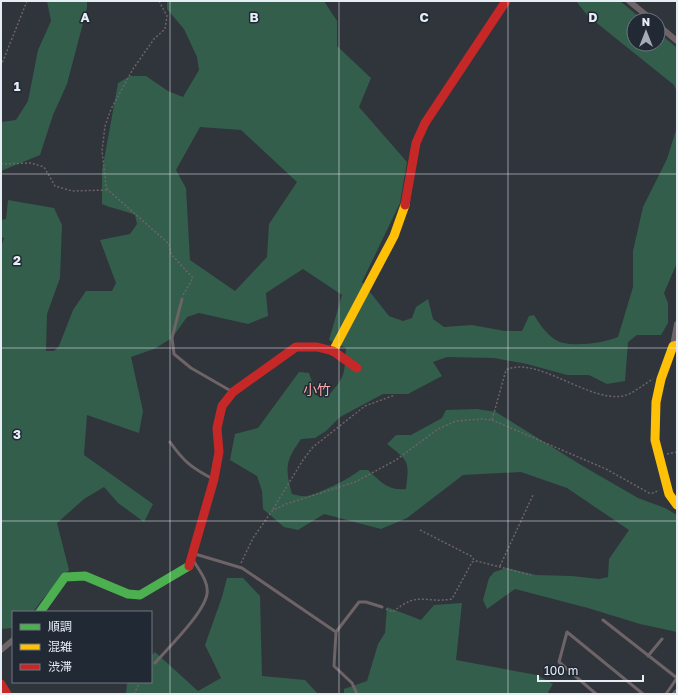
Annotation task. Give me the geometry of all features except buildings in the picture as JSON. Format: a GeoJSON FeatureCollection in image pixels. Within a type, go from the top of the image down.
{"type":"FeatureCollection","features":[{"type":"Feature","properties":{"kind":"street"},"geometry":{"type":"LineString","coordinates":[[333,351],[394,236],[405,207],[416,143],[425,123],[506,1]]}},
{"type":"Feature","properties":{"kind":"street"},"geometry":{"type":"LineString","coordinates":[[629,1],[642,12]]}},
{"type":"Feature","properties":{"kind":"street"},"geometry":{"type":"LineString","coordinates":[[666,32],[677,41]]}},
{"type":"Feature","properties":{"kind":"street"},"geometry":{"type":"LineString","coordinates":[[677,324],[675,346],[663,373],[656,402],[655,440],[669,494],[677,505]]}},
{"type":"Feature","properties":{"kind":"street"},"geometry":{"type":"LineString","coordinates":[[41,611],[65,577],[85,576],[128,594],[140,595],[190,565],[214,479],[219,452],[217,428],[222,406],[233,392],[296,348],[317,347],[333,351],[357,368]]}},
{"type":"Feature","properties":{"kind":"street"},"geometry":{"type":"LineString","coordinates":[[1,650],[12,641]]}},
{"type":"Feature","properties":{"kind":"street"},"geometry":{"type":"LineString","coordinates":[[1,684],[7,694]]}},
{"type":"Feature","properties":{"kind":"lane"},"geometry":{"type":"LineString","coordinates":[[182,299],[172,338],[174,354],[191,368],[233,392]]}},
{"type":"Feature","properties":{"kind":"lane"},"geometry":{"type":"LineString","coordinates":[[170,442],[182,459],[192,469],[214,479]]}},
{"type":"Feature","properties":{"kind":"lane"},"geometry":{"type":"LineString","coordinates":[[193,556],[239,567],[255,576],[336,632]]}},
{"type":"Feature","properties":{"kind":"lane"},"geometry":{"type":"LineString","coordinates":[[155,663],[201,610],[208,593],[205,579],[193,556]]}},
{"type":"Feature","properties":{"kind":"lane"},"geometry":{"type":"LineString","coordinates":[[357,694],[352,683],[334,666],[336,632],[359,602],[366,602],[382,608]]}},
{"type":"Feature","properties":{"kind":"lane"},"geometry":{"type":"LineString","coordinates":[[603,620],[677,678],[666,694]]}},
{"type":"Feature","properties":{"kind":"lane"},"geometry":{"type":"LineString","coordinates":[[596,694],[559,662],[566,632],[643,694]]}},
{"type":"Feature","properties":{"kind":"lane"},"geometry":{"type":"LineString","coordinates":[[648,656],[662,639]]}},
{"type":"Feature","properties":{"kind":"path"},"geometry":{"type":"LineString","coordinates":[[1,66],[27,1]]}},
{"type":"Feature","properties":{"kind":"path"},"geometry":{"type":"LineString","coordinates":[[159,1],[167,16],[165,29],[154,40],[133,69],[111,109],[105,126],[102,151],[106,185],[108,190],[169,244],[171,254],[193,278],[182,299]]}},
{"type":"Feature","properties":{"kind":"path"},"geometry":{"type":"LineString","coordinates":[[1,164],[31,163],[44,167],[55,186],[72,191],[108,190]]}},
{"type":"Feature","properties":{"kind":"path"},"geometry":{"type":"LineString","coordinates":[[492,420],[506,370],[511,368],[526,368],[541,372],[591,392],[609,397],[625,396],[663,373]]}},
{"type":"Feature","properties":{"kind":"path"},"geometry":{"type":"LineString","coordinates":[[239,567],[253,538],[272,511],[302,460],[313,447],[365,406],[395,395]]}},
{"type":"Feature","properties":{"kind":"path"},"geometry":{"type":"LineString","coordinates":[[272,511],[286,504],[355,482],[396,460],[438,429],[456,421],[482,419],[492,420],[606,469],[649,493],[654,493],[667,485]]}},
{"type":"Feature","properties":{"kind":"path"},"geometry":{"type":"LineString","coordinates":[[659,455],[677,452]]}},
{"type":"Feature","properties":{"kind":"path"},"geometry":{"type":"LineString","coordinates":[[500,566],[533,495]]}},
{"type":"Feature","properties":{"kind":"path"},"geometry":{"type":"LineString","coordinates":[[420,530],[471,556],[475,561]]}},
{"type":"Feature","properties":{"kind":"path"},"geometry":{"type":"LineString","coordinates":[[382,608],[393,612],[404,603],[413,599],[452,599],[472,562],[475,561],[483,561],[531,575]]}},
{"type":"Feature","properties":{"kind":"path"},"geometry":{"type":"LineString","coordinates":[[134,694],[140,683]]}},
{"type":"Feature","properties":{"kind":"green space"},"geometry":{"type":"Polygon","coordinates":[[[47,1],[87,1],[87,8],[67,84],[53,115],[40,155],[1,171],[1,122],[16,120],[28,101],[38,50],[51,21],[47,1]]]}},
{"type":"Feature","properties":{"kind":"green space"},"geometry":{"type":"Polygon","coordinates":[[[167,1],[324,1],[337,21],[337,46],[371,78],[359,107],[407,162],[400,203],[362,282],[389,316],[403,321],[412,318],[416,307],[428,299],[433,319],[444,327],[472,325],[505,331],[522,331],[529,316],[534,315],[542,327],[560,342],[589,344],[618,337],[633,287],[633,251],[643,207],[667,159],[677,127],[677,263],[664,293],[668,303],[668,323],[661,335],[637,335],[628,342],[625,381],[607,384],[589,375],[567,375],[527,364],[494,358],[447,357],[433,362],[442,376],[408,394],[383,394],[340,417],[326,431],[315,438],[301,439],[289,459],[288,477],[292,494],[302,496],[308,496],[327,489],[360,470],[368,470],[389,487],[394,489],[406,489],[408,473],[406,463],[400,455],[387,444],[396,435],[411,435],[442,418],[446,410],[477,409],[496,412],[581,465],[638,498],[665,508],[677,515],[677,632],[640,624],[588,608],[515,589],[487,609],[483,600],[489,578],[494,572],[507,568],[536,575],[572,576],[599,579],[608,577],[609,559],[629,530],[567,488],[521,472],[463,475],[407,518],[381,529],[324,514],[298,530],[284,527],[263,509],[262,491],[257,476],[230,460],[235,434],[258,428],[299,372],[309,373],[317,396],[328,396],[338,384],[344,370],[346,348],[329,340],[342,295],[303,269],[266,293],[268,316],[248,324],[199,313],[187,317],[172,338],[154,349],[131,357],[143,411],[139,433],[87,415],[84,455],[153,504],[144,522],[118,503],[104,487],[84,499],[57,523],[69,570],[34,611],[12,611],[12,628],[1,629],[1,247],[4,238],[1,237],[1,220],[6,219],[8,200],[54,208],[62,225],[60,278],[47,314],[46,351],[54,351],[59,346],[73,310],[86,291],[112,291],[116,283],[100,240],[130,234],[137,224],[135,215],[102,204],[102,171],[118,83],[130,76],[146,76],[168,91],[183,97],[199,70],[197,57],[184,29],[167,9],[167,1]],[[200,127],[176,170],[186,188],[190,260],[235,291],[267,257],[269,224],[297,182],[241,130],[200,127]]]}},
{"type":"Feature","properties":{"kind":"green space"},"geometry":{"type":"Polygon","coordinates":[[[576,1],[620,1],[633,12],[626,12],[626,46],[588,16],[576,1]]]}},
{"type":"Feature","properties":{"kind":"green space"},"geometry":{"type":"Polygon","coordinates":[[[666,39],[677,48],[677,92],[674,85],[633,52],[666,52],[666,39]]]}},
{"type":"Feature","properties":{"kind":"green space"},"geometry":{"type":"Polygon","coordinates":[[[227,578],[243,578],[260,596],[262,676],[305,680],[318,694],[126,694],[127,683],[152,683],[152,655],[155,652],[198,691],[221,678],[205,645],[227,578]]]}},
{"type":"Feature","properties":{"kind":"green space"},"geometry":{"type":"Polygon","coordinates":[[[462,603],[456,660],[537,675],[553,684],[547,694],[344,694],[344,689],[367,681],[378,644],[385,633],[387,607],[421,620],[434,605],[462,603]]]}},
{"type":"Feature","properties":{"kind":"traffic: fast"},"geometry":{"type":"LineString","coordinates":[[41,611],[65,577],[85,576],[128,594],[140,595],[189,566]]}},
{"type":"Feature","properties":{"kind":"traffic: slow"},"geometry":{"type":"LineString","coordinates":[[333,351],[394,236],[405,205]]}},
{"type":"Feature","properties":{"kind":"traffic: slow"},"geometry":{"type":"LineString","coordinates":[[677,345],[673,346],[661,379],[656,402],[655,440],[669,494],[677,505]]}},
{"type":"Feature","properties":{"kind":"traffic: jam"},"geometry":{"type":"LineString","coordinates":[[405,205],[416,143],[425,123],[506,1]]}},
{"type":"Feature","properties":{"kind":"traffic: jam"},"geometry":{"type":"LineString","coordinates":[[189,566],[214,479],[219,452],[217,428],[222,406],[233,392],[296,347],[317,347],[333,351],[357,368]]}},
{"type":"Feature","properties":{"kind":"traffic: jam"},"geometry":{"type":"LineString","coordinates":[[1,684],[7,694]]}},
{"type":"Feature","properties":{"kind":"district","name":"小竹"},"geometry":{"type":"Point","coordinates":[317,390]}}]}
